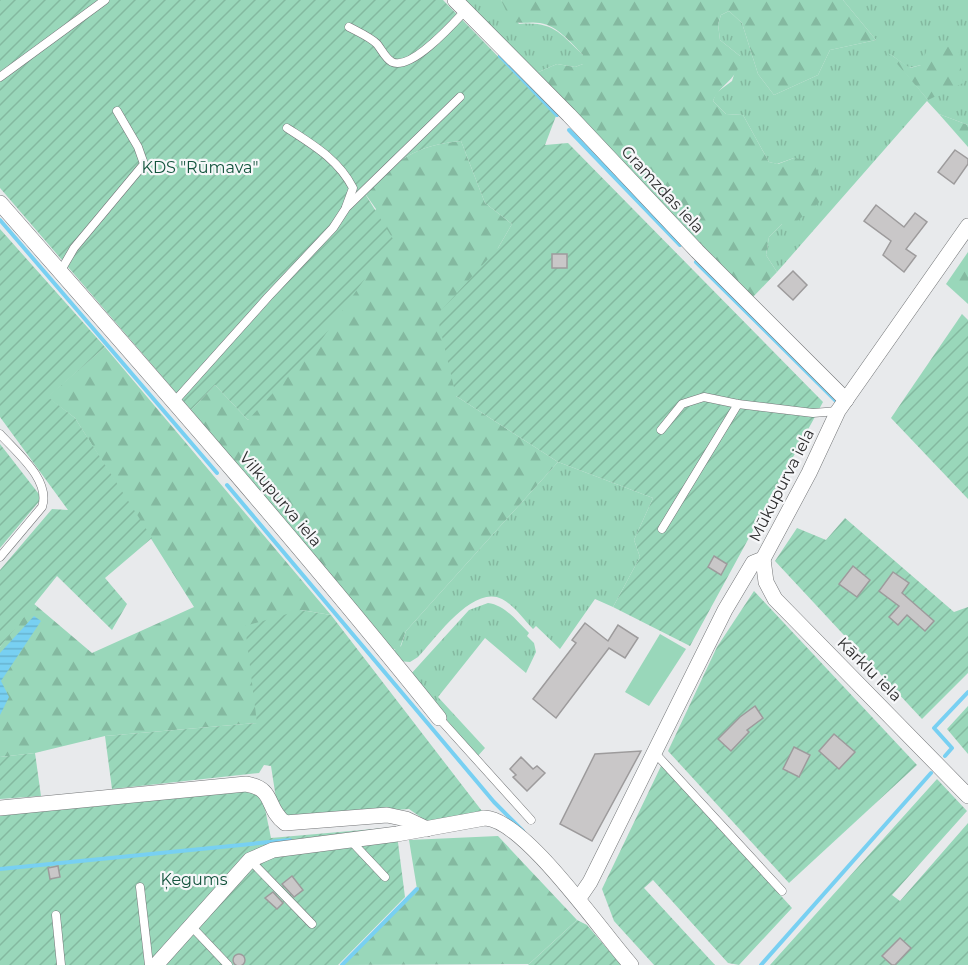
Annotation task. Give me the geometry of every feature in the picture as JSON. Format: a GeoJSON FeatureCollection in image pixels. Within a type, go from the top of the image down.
{"type":"FeatureCollection","features":[{"type":"Feature","properties":{"kind":"street","name":"Gramzdas iela"},"geometry":{"type":"LineString","coordinates":[[460,5],[569,115],[842,405]]}},
{"type":"Feature","properties":{"kind":"street","name":"Vilkupurva iela"},"geometry":{"type":"LineString","coordinates":[[0,203],[353,611],[438,718]]}},
{"type":"Feature","properties":{"kind":"street","name":"Mūkupurva iela"},"geometry":{"type":"LineString","coordinates":[[579,898],[590,882],[725,610],[753,563],[763,560],[842,405],[968,226]]}},
{"type":"Feature","properties":{"kind":"street","name":"Kārklu iela"},"geometry":{"type":"LineString","coordinates":[[763,560],[766,582],[775,598],[968,796]]}},
{"type":"Feature","properties":{"kind":"street"},"geometry":{"type":"LineString","coordinates":[[0,808],[246,784],[259,786],[267,793],[278,818],[285,823],[387,815],[406,819],[428,828]]}},
{"type":"Feature","properties":{"kind":"street"},"geometry":{"type":"LineString","coordinates":[[156,965],[250,860],[273,850],[351,841],[494,819],[513,831],[579,898],[603,934],[631,965]]}},
{"type":"Feature","properties":{"kind":"lane"},"geometry":{"type":"LineString","coordinates":[[0,77],[105,0]]}},
{"type":"Feature","properties":{"kind":"lane"},"geometry":{"type":"LineString","coordinates":[[349,27],[376,43],[387,58],[394,63],[402,64],[410,61],[440,37],[460,5]]}},
{"type":"Feature","properties":{"kind":"lane"},"geometry":{"type":"LineString","coordinates":[[174,402],[333,228],[346,208],[460,97]]}},
{"type":"Feature","properties":{"kind":"lane"},"geometry":{"type":"LineString","coordinates":[[60,272],[74,248],[144,164],[138,147],[117,111]]}},
{"type":"Feature","properties":{"kind":"lane"},"geometry":{"type":"LineString","coordinates":[[287,128],[331,156],[348,178],[353,188],[346,208]]}},
{"type":"Feature","properties":{"kind":"lane"},"geometry":{"type":"LineString","coordinates":[[662,430],[681,404],[695,398],[711,397],[738,404],[813,413],[842,405]]}},
{"type":"Feature","properties":{"kind":"lane"},"geometry":{"type":"LineString","coordinates":[[662,529],[738,404]]}},
{"type":"Feature","properties":{"kind":"lane"},"geometry":{"type":"LineString","coordinates":[[0,434],[38,478],[46,497],[42,507],[0,557]]}},
{"type":"Feature","properties":{"kind":"lane","name":"Vilkupurva iela"},"geometry":{"type":"LineString","coordinates":[[438,718],[531,820]]}},
{"type":"Feature","properties":{"kind":"lane"},"geometry":{"type":"LineString","coordinates":[[654,752],[782,891]]}},
{"type":"Feature","properties":{"kind":"lane"},"geometry":{"type":"LineString","coordinates":[[351,841],[386,878]]}},
{"type":"Feature","properties":{"kind":"lane"},"geometry":{"type":"LineString","coordinates":[[250,860],[312,924]]}},
{"type":"Feature","properties":{"kind":"lane"},"geometry":{"type":"LineString","coordinates":[[140,887],[149,965]]}},
{"type":"Feature","properties":{"kind":"lane"},"geometry":{"type":"LineString","coordinates":[[56,915],[61,965]]}},
{"type":"Feature","properties":{"kind":"lane"},"geometry":{"type":"LineString","coordinates":[[192,927],[228,965]]}},
{"type":"Feature","properties":{"kind":"green space","name":"KDS \"Rūmava\""},"geometry":{"type":"Polygon","coordinates":[[[0,0],[443,0],[556,116],[545,145],[568,143],[823,402],[690,646],[613,607],[640,557],[634,540],[653,498],[558,462],[456,396],[437,315],[498,248],[512,224],[485,203],[461,141],[444,143],[407,156],[364,192],[393,239],[320,342],[248,420],[215,385],[191,410],[0,188],[0,0]]]}},
{"type":"Feature","properties":{"kind":"green space"},"geometry":{"type":"Polygon","coordinates":[[[463,0],[501,0],[519,24],[540,24],[562,35],[583,55],[583,64],[575,67],[557,64],[534,74],[463,0]]]}},
{"type":"Feature","properties":{"kind":"green space"},"geometry":{"type":"Polygon","coordinates":[[[501,0],[843,0],[876,40],[830,50],[818,75],[774,95],[758,74],[742,23],[729,11],[721,15],[718,24],[720,40],[740,56],[734,76],[713,101],[726,114],[743,115],[769,162],[778,164],[794,158],[812,161],[822,184],[823,192],[817,204],[791,226],[782,224],[769,237],[766,255],[777,272],[753,297],[534,74],[557,64],[575,67],[583,64],[583,55],[564,36],[547,25],[511,21],[501,0]]]}},
{"type":"Feature","properties":{"kind":"green space"},"geometry":{"type":"Polygon","coordinates":[[[843,0],[968,0],[968,125],[939,114],[927,101],[777,272],[766,255],[769,237],[782,224],[794,158],[777,164],[769,162],[743,115],[726,114],[713,101],[716,93],[732,81],[740,56],[720,40],[718,24],[721,15],[729,11],[742,23],[758,74],[774,95],[818,75],[830,50],[876,40],[843,0]],[[890,54],[928,100],[921,65],[909,68],[890,54]]]}},
{"type":"Feature","properties":{"kind":"green space"},"geometry":{"type":"Polygon","coordinates":[[[958,46],[963,83],[928,100],[887,52],[910,68],[921,65],[928,47],[958,46]]]}},
{"type":"Feature","properties":{"kind":"green space"},"geometry":{"type":"Polygon","coordinates":[[[939,114],[968,125],[968,147],[939,114]]]}},
{"type":"Feature","properties":{"kind":"green space"},"geometry":{"type":"Polygon","coordinates":[[[461,141],[485,203],[512,224],[498,248],[456,396],[558,462],[406,631],[399,650],[387,648],[191,410],[215,385],[248,420],[376,209],[364,192],[407,156],[444,143],[461,141]]]}},
{"type":"Feature","properties":{"kind":"green space"},"geometry":{"type":"Polygon","coordinates":[[[0,229],[105,347],[48,397],[75,418],[152,538],[105,578],[127,604],[112,630],[57,576],[0,647],[0,570],[52,509],[68,510],[0,417],[0,229]]]}},
{"type":"Feature","properties":{"kind":"green space"},"geometry":{"type":"Polygon","coordinates":[[[968,252],[968,304],[946,284],[968,252]]]}},
{"type":"Feature","properties":{"kind":"green space"},"geometry":{"type":"Polygon","coordinates":[[[962,314],[968,320],[968,499],[891,418],[962,314]]]}},
{"type":"Feature","properties":{"kind":"green space"},"geometry":{"type":"Polygon","coordinates":[[[105,347],[331,615],[301,610],[257,723],[105,736],[35,753],[0,757],[0,647],[33,603],[92,653],[194,607],[75,418],[47,397],[105,347]]]}},
{"type":"Feature","properties":{"kind":"green space"},"geometry":{"type":"Polygon","coordinates":[[[0,444],[42,498],[0,548],[0,444]]]}},
{"type":"Feature","properties":{"kind":"green space"},"geometry":{"type":"Polygon","coordinates":[[[558,462],[653,498],[634,540],[640,557],[613,607],[595,599],[560,649],[536,626],[533,629],[515,609],[502,599],[491,596],[479,599],[467,606],[444,627],[418,657],[410,662],[398,661],[394,650],[401,646],[406,631],[558,462]]]}},
{"type":"Feature","properties":{"kind":"green space"},"geometry":{"type":"Polygon","coordinates":[[[845,518],[954,612],[968,607],[968,673],[922,719],[775,561],[797,528],[826,540],[845,518]]]}},
{"type":"Feature","properties":{"kind":"green space"},"geometry":{"type":"Polygon","coordinates":[[[754,591],[917,765],[789,883],[668,751],[717,647],[754,591]]]}},
{"type":"Feature","properties":{"kind":"green space"},"geometry":{"type":"Polygon","coordinates":[[[488,603],[505,610],[529,633],[527,636],[534,643],[536,652],[526,673],[485,638],[438,697],[485,748],[477,757],[410,675],[469,610],[488,603]]]}},
{"type":"Feature","properties":{"kind":"green space"},"geometry":{"type":"Polygon","coordinates":[[[301,610],[331,615],[485,815],[429,823],[409,809],[287,818],[277,805],[271,766],[264,765],[259,773],[112,789],[105,736],[257,723],[245,626],[301,610]]]}},
{"type":"Feature","properties":{"kind":"green space"},"geometry":{"type":"Polygon","coordinates":[[[660,634],[686,649],[649,706],[625,692],[660,634]]]}},
{"type":"Feature","properties":{"kind":"green space"},"geometry":{"type":"Polygon","coordinates":[[[968,706],[968,754],[947,729],[968,706]]]}},
{"type":"Feature","properties":{"kind":"green space"},"geometry":{"type":"Polygon","coordinates":[[[35,753],[41,796],[0,799],[0,757],[35,753]]]}},
{"type":"Feature","properties":{"kind":"green space"},"geometry":{"type":"Polygon","coordinates":[[[662,764],[792,908],[739,965],[728,963],[653,880],[644,888],[715,965],[654,965],[614,921],[602,889],[662,764]]]}},
{"type":"Feature","properties":{"kind":"green space"},"geometry":{"type":"Polygon","coordinates":[[[937,779],[967,811],[892,895],[900,901],[968,823],[968,965],[770,965],[937,779]]]}},
{"type":"Feature","properties":{"kind":"green space","name":"Ķegums"},"geometry":{"type":"Polygon","coordinates":[[[246,788],[263,799],[271,838],[396,827],[405,897],[338,965],[0,965],[0,811],[246,788]]]}},
{"type":"Feature","properties":{"kind":"green space"},"geometry":{"type":"Polygon","coordinates":[[[498,836],[577,920],[529,964],[342,965],[417,889],[409,840],[498,836]]]}},
{"type":"Feature","properties":{"kind":"green space"},"geometry":{"type":"Polygon","coordinates":[[[577,920],[587,925],[621,965],[528,965],[577,920]]]}},
{"type":"Feature","properties":{"kind":"water"},"geometry":{"type":"Polygon","coordinates":[[[34,616],[41,621],[1,681],[9,697],[0,715],[0,653],[34,616]]]}},
{"type":"Feature","properties":{"kind":"building"},"geometry":{"type":"Polygon","coordinates":[[[955,150],[968,159],[968,164],[954,184],[938,172],[955,150]]]}},
{"type":"Feature","properties":{"kind":"building"},"geometry":{"type":"Polygon","coordinates":[[[876,205],[904,227],[915,213],[927,222],[906,249],[916,256],[904,272],[883,255],[891,241],[864,221],[876,205]]]}},
{"type":"Feature","properties":{"kind":"building"},"geometry":{"type":"Polygon","coordinates":[[[552,254],[567,254],[567,268],[552,268],[552,254]]]}},
{"type":"Feature","properties":{"kind":"building"},"geometry":{"type":"Polygon","coordinates":[[[793,271],[807,285],[793,300],[778,286],[793,271]]]}},
{"type":"Feature","properties":{"kind":"building"},"geometry":{"type":"Polygon","coordinates":[[[714,556],[727,564],[721,575],[708,567],[714,556]]]}},
{"type":"Feature","properties":{"kind":"building"},"geometry":{"type":"Polygon","coordinates":[[[853,566],[870,580],[857,597],[839,584],[853,566]]]}},
{"type":"Feature","properties":{"kind":"building"},"geometry":{"type":"Polygon","coordinates":[[[893,572],[909,583],[902,593],[934,621],[925,631],[907,615],[898,625],[889,617],[899,606],[879,591],[893,572]]]}},
{"type":"Feature","properties":{"kind":"building"},"geometry":{"type":"Polygon","coordinates":[[[585,623],[608,641],[618,625],[638,638],[625,658],[609,648],[556,718],[533,699],[576,643],[572,640],[585,623]]]}},
{"type":"Feature","properties":{"kind":"building"},"geometry":{"type":"Polygon","coordinates":[[[755,706],[763,718],[747,730],[749,732],[731,751],[718,739],[755,706]]]}},
{"type":"Feature","properties":{"kind":"building"},"geometry":{"type":"Polygon","coordinates":[[[834,734],[855,752],[839,769],[819,751],[834,734]]]}},
{"type":"Feature","properties":{"kind":"building"},"geometry":{"type":"Polygon","coordinates":[[[794,747],[810,755],[799,777],[783,769],[794,747]]]}},
{"type":"Feature","properties":{"kind":"building"},"geometry":{"type":"Polygon","coordinates":[[[641,751],[592,841],[560,824],[595,754],[641,751]]]}},
{"type":"Feature","properties":{"kind":"building"},"geometry":{"type":"Polygon","coordinates":[[[521,757],[533,769],[537,766],[545,773],[527,791],[513,777],[516,775],[510,769],[521,757]]]}},
{"type":"Feature","properties":{"kind":"building"},"geometry":{"type":"Polygon","coordinates":[[[58,866],[60,877],[50,879],[48,868],[58,866]]]}},
{"type":"Feature","properties":{"kind":"building"},"geometry":{"type":"Polygon","coordinates":[[[292,876],[303,890],[294,897],[282,884],[292,876]]]}},
{"type":"Feature","properties":{"kind":"building"},"geometry":{"type":"Polygon","coordinates":[[[273,892],[283,903],[277,909],[265,898],[273,892]]]}},
{"type":"Feature","properties":{"kind":"building"},"geometry":{"type":"Polygon","coordinates":[[[900,938],[911,948],[895,965],[892,965],[882,956],[900,938]]]}},
{"type":"Feature","properties":{"kind":"building"},"geometry":{"type":"Polygon","coordinates":[[[241,954],[245,960],[241,966],[237,966],[233,958],[241,954]]]}},
{"type":"Feature","properties":{"kind":"waterway"},"geometry":{"type":"LineString","coordinates":[[500,56],[557,115]]}},
{"type":"Feature","properties":{"kind":"waterway"},"geometry":{"type":"LineString","coordinates":[[569,130],[680,245]]}},
{"type":"Feature","properties":{"kind":"waterway"},"geometry":{"type":"LineString","coordinates":[[0,220],[217,473]]}},
{"type":"Feature","properties":{"kind":"waterway"},"geometry":{"type":"LineString","coordinates":[[696,262],[835,400]]}},
{"type":"Feature","properties":{"kind":"waterway"},"geometry":{"type":"LineString","coordinates":[[227,485],[494,802],[523,831]]}},
{"type":"Feature","properties":{"kind":"waterway"},"geometry":{"type":"LineString","coordinates":[[945,756],[952,748],[934,728],[968,692]]}},
{"type":"Feature","properties":{"kind":"waterway"},"geometry":{"type":"LineString","coordinates":[[761,965],[931,773]]}},
{"type":"Feature","properties":{"kind":"waterway"},"geometry":{"type":"LineString","coordinates":[[0,869],[290,840]]}},
{"type":"Feature","properties":{"kind":"waterway"},"geometry":{"type":"LineString","coordinates":[[342,965],[417,889]]}}]}
